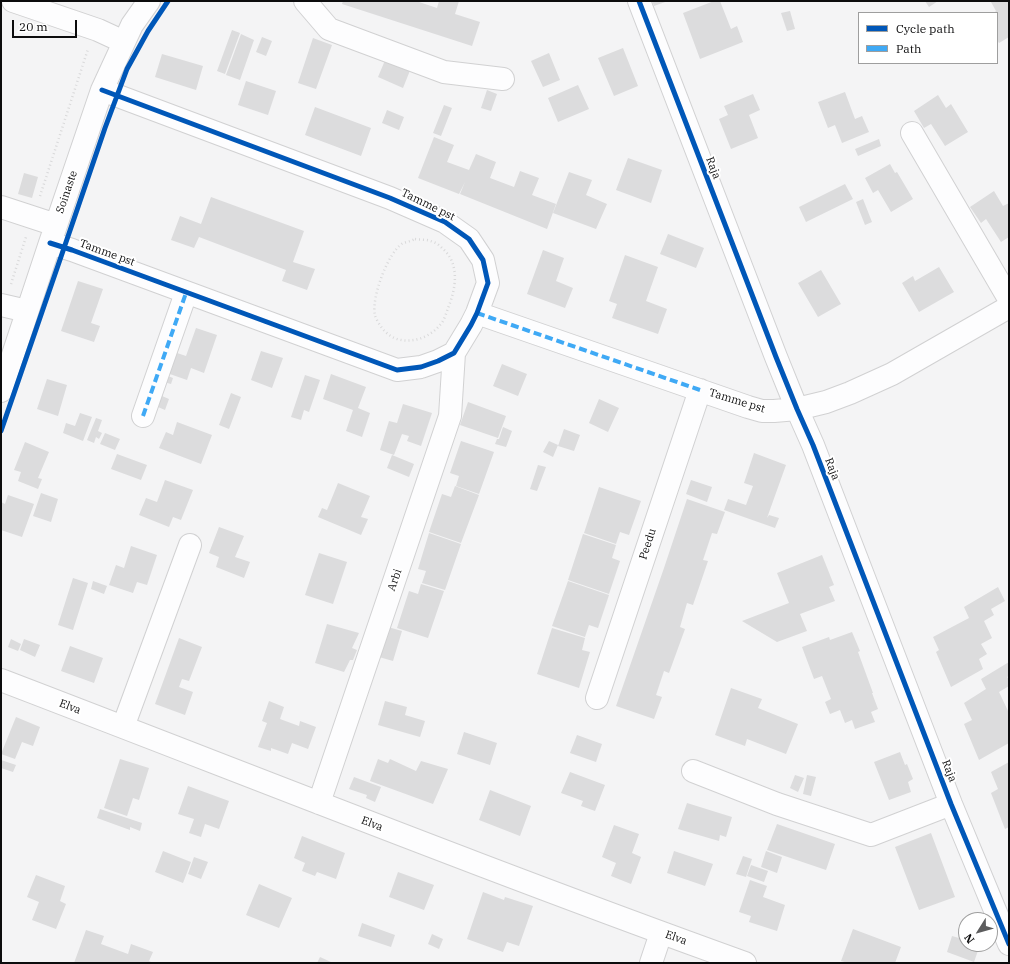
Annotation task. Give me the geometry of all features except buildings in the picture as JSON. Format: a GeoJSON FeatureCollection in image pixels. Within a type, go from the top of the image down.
{"type":"FeatureCollection","features":[{"type":"Feature","properties":{"kind":"street"},"geometry":{"type":"LineString","coordinates":[[13,1],[98,30],[124,42]]}},
{"type":"Feature","properties":{"kind":"street","name":"Soinaste"},"geometry":{"type":"LineString","coordinates":[[1,391],[102,90],[132,26],[149,1]]}},
{"type":"Feature","properties":{"kind":"street"},"geometry":{"type":"LineString","coordinates":[[305,1],[329,28],[444,72],[503,79]]}},
{"type":"Feature","properties":{"kind":"street","name":"Raja"},"geometry":{"type":"LineString","coordinates":[[639,1],[770,342],[813,445],[951,804],[1009,944]]}},
{"type":"Feature","properties":{"kind":"street","name":"Tamme pst"},"geometry":{"type":"LineString","coordinates":[[1,207],[32,217],[72,250],[397,370],[421,368],[454,353],[478,313],[488,283],[483,260],[469,239],[445,222],[390,198],[102,90]]}},
{"type":"Feature","properties":{"kind":"street"},"geometry":{"type":"LineString","coordinates":[[912,133],[1009,299]]}},
{"type":"Feature","properties":{"kind":"street"},"geometry":{"type":"LineString","coordinates":[[143,416],[186,293]]}},
{"type":"Feature","properties":{"kind":"street"},"geometry":{"type":"LineString","coordinates":[[2,306],[27,311]]}},
{"type":"Feature","properties":{"kind":"street","name":"Tamme pst"},"geometry":{"type":"LineString","coordinates":[[478,313],[762,411],[774,411],[797,409],[826,402],[850,393],[892,374],[1009,307]]}},
{"type":"Feature","properties":{"kind":"street","name":"Arbi"},"geometry":{"type":"LineString","coordinates":[[319,803],[450,416],[454,353]]}},
{"type":"Feature","properties":{"kind":"street","name":"Peedu"},"geometry":{"type":"LineString","coordinates":[[597,698],[700,390]]}},
{"type":"Feature","properties":{"kind":"street"},"geometry":{"type":"LineString","coordinates":[[123,727],[190,546]]}},
{"type":"Feature","properties":{"kind":"street","name":"Elva"},"geometry":{"type":"LineString","coordinates":[[1,680],[319,803],[661,933],[745,963]]}},
{"type":"Feature","properties":{"kind":"street"},"geometry":{"type":"LineString","coordinates":[[693,771],[777,804],[871,835],[951,804]]}},
{"type":"Feature","properties":{"kind":"street"},"geometry":{"type":"LineString","coordinates":[[651,963],[661,933]]}},
{"type":"Feature","properties":{"kind":"path"},"geometry":{"type":"LineString","coordinates":[[2,306],[87,50],[98,30]]}},
{"type":"Feature","properties":{"kind":"path"},"geometry":{"type":"LineString","coordinates":[[415,239],[433,242],[446,252],[454,264],[455,277],[452,299],[441,324],[431,334],[416,340],[406,341],[395,338],[384,331],[375,316],[374,309],[376,296],[386,265],[402,244],[415,239]]}},
{"type":"Feature","properties":{"kind":"marked path"},"geometry":{"type":"LineString","coordinates":[[143,416],[186,293]]}},
{"type":"Feature","properties":{"kind":"marked path"},"geometry":{"type":"LineString","coordinates":[[477,313],[700,390]]}},
{"type":"Feature","properties":{"kind":"cycle path"},"geometry":{"type":"LineString","coordinates":[[1,431],[105,128],[127,69],[148,31],[168,1]]}},
{"type":"Feature","properties":{"kind":"cycle path"},"geometry":{"type":"LineString","coordinates":[[639,1],[776,357],[813,445],[951,804],[1009,944]]}},
{"type":"Feature","properties":{"kind":"cycle path"},"geometry":{"type":"LineString","coordinates":[[50,243],[397,370],[421,367],[454,353],[477,313],[488,283],[483,260],[469,239],[445,222],[390,198],[102,90]]}}]}
